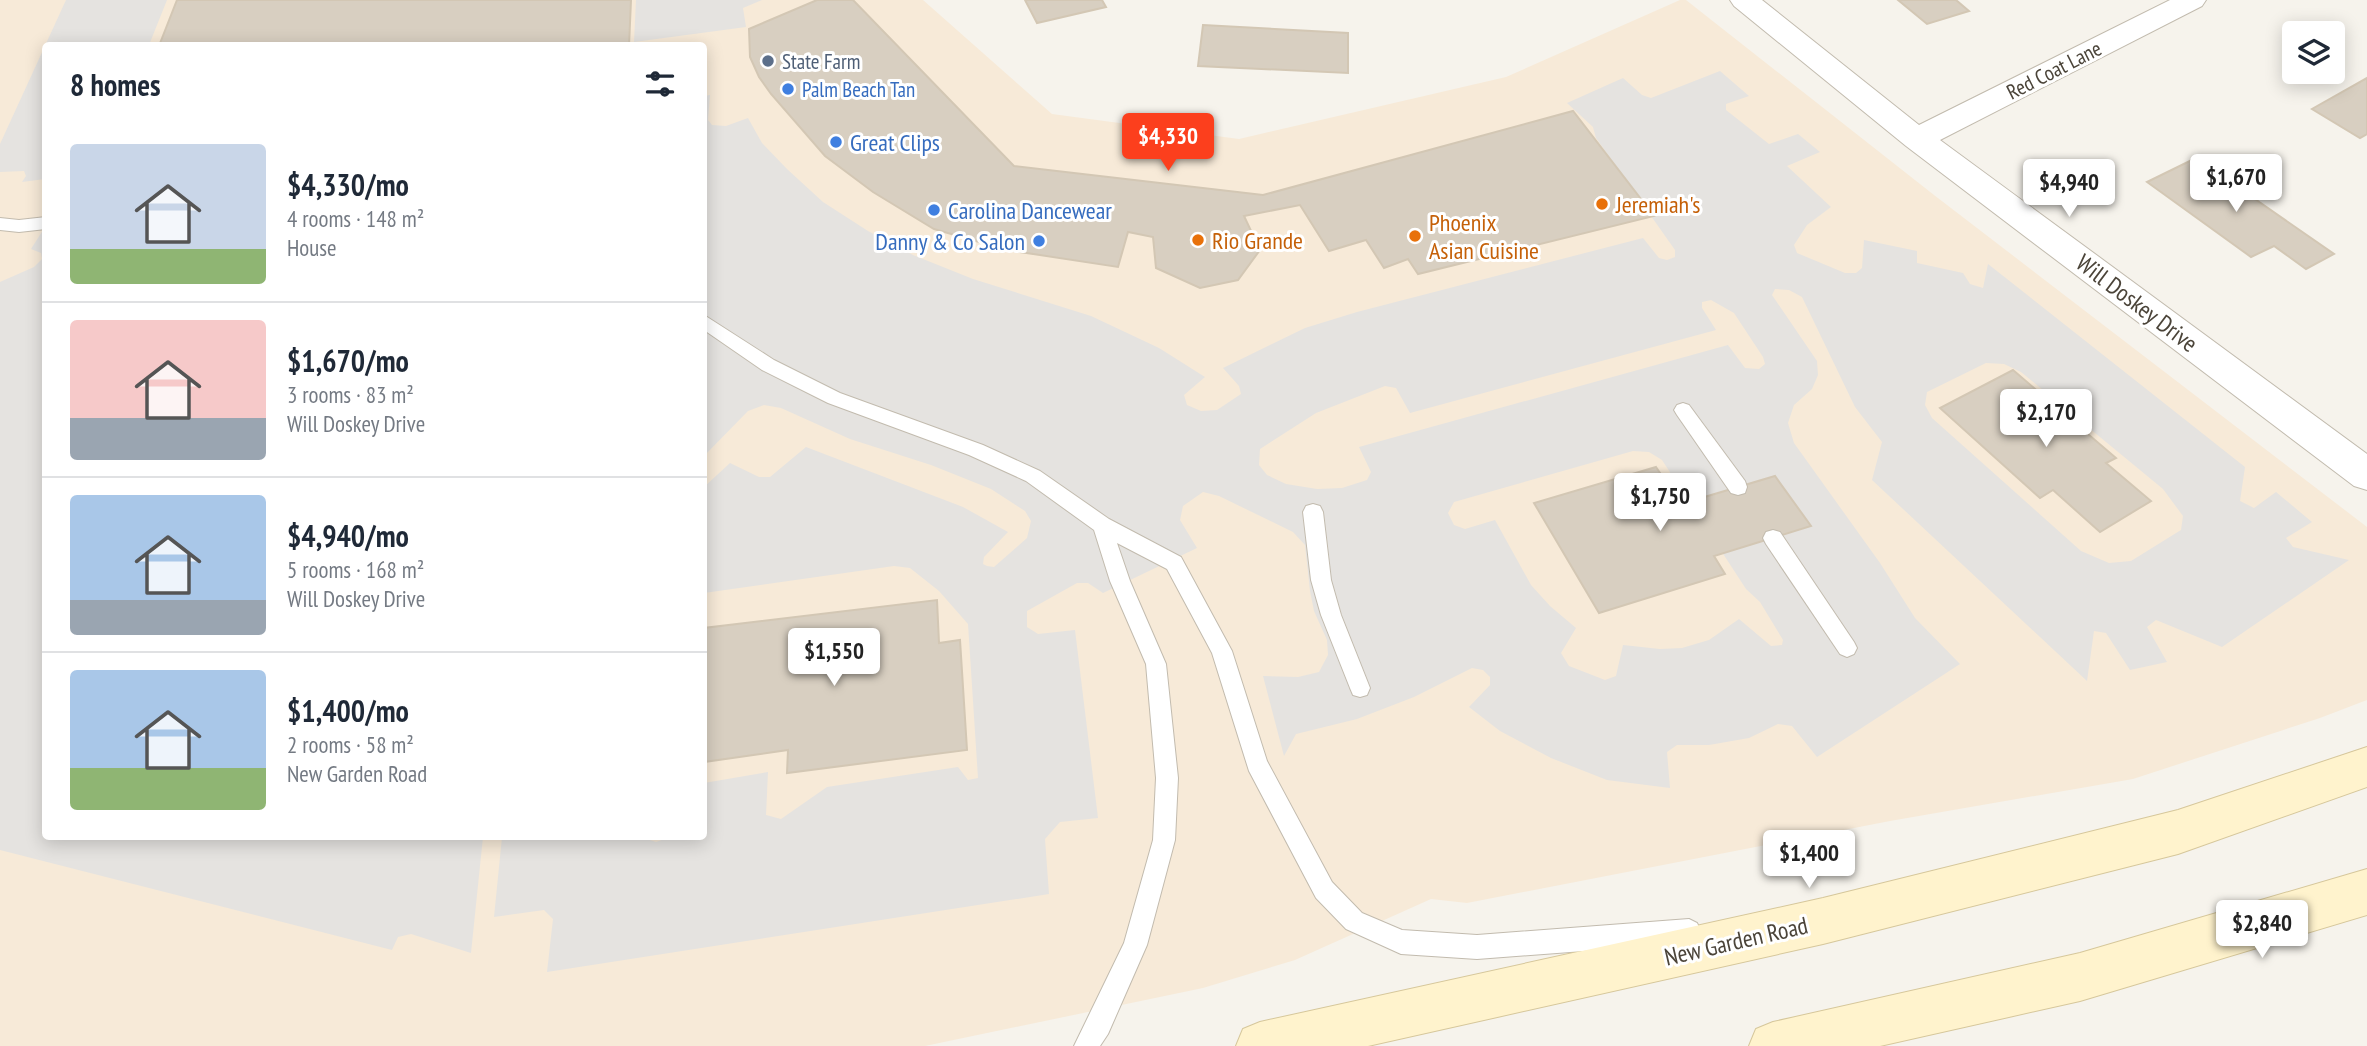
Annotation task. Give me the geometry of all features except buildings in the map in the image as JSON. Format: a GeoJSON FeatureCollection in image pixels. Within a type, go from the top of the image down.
{"type":"FeatureCollection","features":[{"type":"Feature","properties":{"kind":"main road","name":"New Garden Road"},"geometry":{"type":"LineString","coordinates":[[1275,1045],[1822,921],[2178,832],[2367,767]]}},
{"type":"Feature","properties":{"kind":"main road"},"geometry":{"type":"LineString","coordinates":[[1773,1046],[2080,977],[2367,892]]}},
{"type":"Feature","properties":{"kind":"street","name":"Will Doskey Drive"},"geometry":{"type":"LineString","coordinates":[[1744,0],[1917,139],[2367,475]]}},
{"type":"Feature","properties":{"kind":"street","name":"Red Coat Lane"},"geometry":{"type":"LineString","coordinates":[[1917,139],[2192,0]]}},
{"type":"Feature","properties":{"kind":"lane"},"geometry":{"type":"LineString","coordinates":[[0,224],[19,226],[42,223]]}},
{"type":"Feature","properties":{"kind":"lane"},"geometry":{"type":"LineString","coordinates":[[0,234],[19,226]]}},
{"type":"Feature","properties":{"kind":"lane"},"geometry":{"type":"LineString","coordinates":[[707,324],[768,365],[834,398],[976,450],[1033,476],[1102,525],[1174,563],[1222,651],[1257,764],[1324,890],[1354,921],[1401,942],[1477,947],[1822,921]]}},
{"type":"Feature","properties":{"kind":"lane"},"geometry":{"type":"LineString","coordinates":[[1683,410],[1738,487]]}},
{"type":"Feature","properties":{"kind":"lane"},"geometry":{"type":"LineString","coordinates":[[1313,512],[1321,580],[1331,615],[1360,688]]}},
{"type":"Feature","properties":{"kind":"lane"},"geometry":{"type":"LineString","coordinates":[[1086,1046],[1099,1025],[1135,945],[1164,840],[1167,778],[1156,664],[1120,581],[1102,525]]}},
{"type":"Feature","properties":{"kind":"lane"},"geometry":{"type":"LineString","coordinates":[[1773,538],[1847,648]]}},
{"type":"Feature","properties":{"kind":"shaded area"},"geometry":{"type":"Polygon","coordinates":[[[0,0],[923,0],[1052,114],[1239,139],[1506,77],[1680,0],[1686,0],[1934,195],[2367,527],[2367,700],[2320,718],[2133,779],[1890,821],[1467,903],[1431,899],[1295,960],[1203,988],[925,1046],[0,1046],[0,0]]]}},
{"type":"Feature","properties":{"kind":"shaded area"},"geometry":{"type":"Polygon","coordinates":[[[66,0],[167,0],[150,42],[47,42],[66,0]]]}},
{"type":"Feature","properties":{"kind":"shaded area"},"geometry":{"type":"Polygon","coordinates":[[[636,0],[762,0],[743,8],[746,27],[634,42],[636,0]]]}},
{"type":"Feature","properties":{"kind":"shaded area"},"geometry":{"type":"Polygon","coordinates":[[[42,52],[42,179],[22,182],[26,176],[24,171],[0,172],[0,144],[42,52]]]}},
{"type":"Feature","properties":{"kind":"shaded area"},"geometry":{"type":"Polygon","coordinates":[[[1720,71],[1749,96],[1726,104],[1726,110],[1769,144],[1798,134],[1820,152],[1787,166],[1831,207],[1807,225],[1794,245],[1797,253],[1845,273],[1856,273],[1862,268],[1864,240],[1917,251],[1917,263],[1963,273],[1970,284],[1983,288],[1988,264],[2245,467],[2240,501],[2254,508],[2276,492],[2312,522],[2286,538],[2293,547],[2349,560],[2222,647],[2156,620],[2147,627],[2167,662],[2130,670],[2106,633],[2094,631],[2087,681],[1872,480],[1882,442],[1855,407],[1802,297],[1789,290],[1775,289],[1772,295],[1817,361],[1818,375],[1812,389],[1794,405],[1788,423],[1794,443],[1880,563],[1915,618],[1960,664],[1817,757],[1792,726],[1778,724],[1749,738],[1709,745],[1677,745],[1667,752],[1670,788],[1607,780],[1551,758],[1500,731],[1469,707],[1490,685],[1490,677],[1483,670],[1472,668],[1414,697],[1357,719],[1296,734],[1284,756],[1263,676],[1298,677],[1319,672],[1328,655],[1327,640],[1314,611],[1305,545],[1293,532],[1219,496],[1203,492],[1183,506],[1180,520],[1197,548],[1103,593],[1088,583],[1077,583],[1027,611],[1027,627],[1038,634],[1075,630],[1098,818],[1060,822],[1045,839],[1049,894],[547,972],[553,919],[544,910],[494,917],[502,840],[707,840],[707,782],[768,772],[766,815],[781,819],[827,787],[958,767],[968,780],[978,778],[968,624],[939,591],[910,568],[894,566],[707,593],[707,484],[730,463],[759,477],[770,477],[806,447],[963,507],[1008,532],[984,557],[983,564],[987,566],[994,567],[1027,538],[1031,521],[1025,511],[991,489],[931,465],[850,439],[781,408],[764,405],[748,411],[707,453],[707,96],[710,95],[708,120],[712,125],[726,126],[748,118],[762,143],[787,169],[823,202],[868,231],[913,255],[973,279],[1091,316],[1159,348],[1205,377],[1184,395],[1187,405],[1201,411],[1217,410],[1241,394],[1239,386],[1223,368],[1305,328],[1643,238],[1659,258],[1667,260],[1675,257],[1675,250],[1596,138],[1593,127],[1567,103],[1623,78],[1642,95],[1651,98],[1720,71]],[[1711,300],[1702,302],[1702,308],[1716,330],[1410,413],[1396,388],[1385,386],[1316,413],[1260,449],[1259,465],[1267,475],[1286,484],[1317,489],[1342,488],[1367,480],[1371,472],[1359,447],[1728,345],[1745,368],[1759,369],[1765,364],[1763,357],[1734,313],[1711,300]],[[1986,363],[1927,392],[1925,405],[1932,418],[2081,551],[2109,563],[2131,561],[2181,530],[2183,516],[2163,489],[2021,372],[2004,364],[1986,363]],[[1633,451],[1454,502],[1448,513],[1454,525],[1465,529],[1495,520],[1531,585],[1576,628],[1561,653],[1569,666],[1605,680],[1616,676],[1623,645],[1660,649],[1682,648],[1709,640],[1739,619],[1771,646],[1782,645],[1783,640],[1760,602],[1746,589],[1662,460],[1649,452],[1633,451]]]}},
{"type":"Feature","properties":{"kind":"shaded area"},"geometry":{"type":"Polygon","coordinates":[[[42,232],[42,259],[41,253],[31,249],[42,232]]]}},
{"type":"Feature","properties":{"kind":"shaded area"},"geometry":{"type":"Polygon","coordinates":[[[42,259],[42,840],[483,840],[471,953],[411,934],[398,937],[392,950],[0,850],[0,282],[34,267],[42,259]]]}},
{"type":"Feature","properties":{"kind":"place","name":"State Farm"},"geometry":{"type":"Point","coordinates":[768,61]}},
{"type":"Feature","properties":{"kind":"place","name":"Palm Beach Tan"},"geometry":{"type":"Point","coordinates":[788,89]}},
{"type":"Feature","properties":{"kind":"place","name":"Great Clips"},"geometry":{"type":"Point","coordinates":[836,142]}},
{"type":"Feature","properties":{"kind":"place","name":"Jeremiah's"},"geometry":{"type":"Point","coordinates":[1602,204]}},
{"type":"Feature","properties":{"kind":"place","name":"Carolina Dancewear"},"geometry":{"type":"Point","coordinates":[934,210]}},
{"type":"Feature","properties":{"kind":"place","name":"Phoenix Asian Cuisine"},"geometry":{"type":"Point","coordinates":[1415,236]}},
{"type":"Feature","properties":{"kind":"place","name":"Rio Grande"},"geometry":{"type":"Point","coordinates":[1198,240]}},
{"type":"Feature","properties":{"kind":"place","name":"Danny & Co Salon"},"geometry":{"type":"Point","coordinates":[1039,241]}}]}
